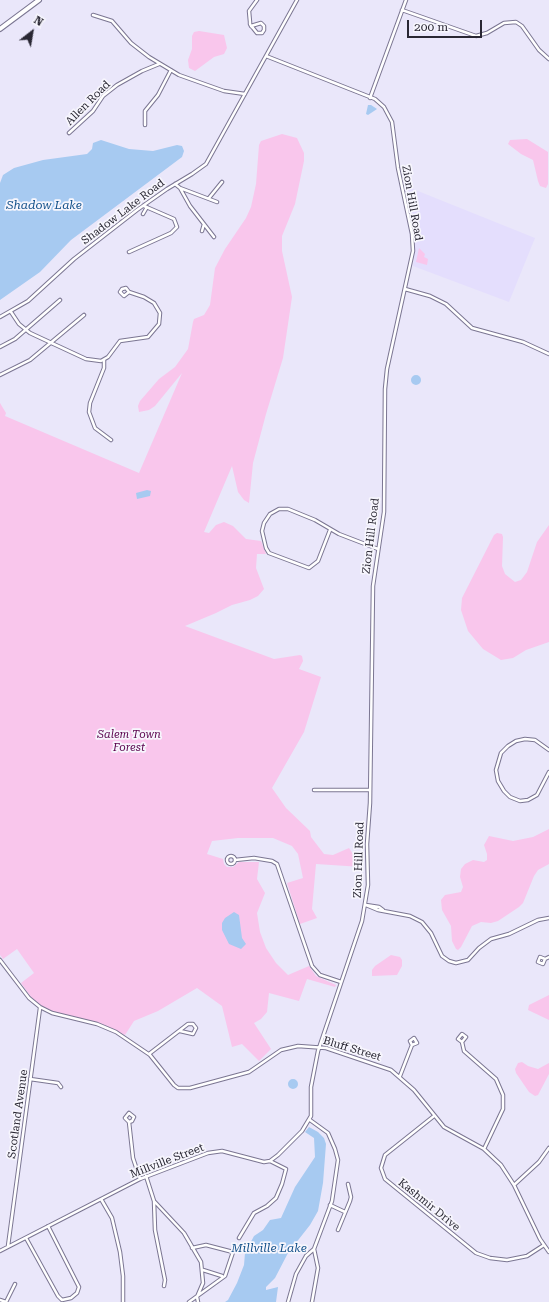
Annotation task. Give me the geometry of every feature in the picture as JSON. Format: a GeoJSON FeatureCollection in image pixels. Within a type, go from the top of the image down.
{"type":"FeatureCollection","features":[{"type":"Feature","properties":{"kind":"main road"},"geometry":{"type":"LineString","coordinates":[[0,29],[39,0]]}},
{"type":"Feature","properties":{"kind":"street"},"geometry":{"type":"LineString","coordinates":[[251,26],[261,23],[265,29],[262,33],[258,33],[251,26],[249,11],[257,0]]}},
{"type":"Feature","properties":{"kind":"street","name":"Shadow Lake Road"},"geometry":{"type":"LineString","coordinates":[[0,317],[28,301],[74,259],[175,184],[206,164],[297,0]]}},
{"type":"Feature","properties":{"kind":"street"},"geometry":{"type":"LineString","coordinates":[[370,98],[406,0]]}},
{"type":"Feature","properties":{"kind":"street"},"geometry":{"type":"LineString","coordinates":[[402,10],[476,36],[487,34],[504,23],[516,22],[522,26],[539,50],[549,59]]}},
{"type":"Feature","properties":{"kind":"street"},"geometry":{"type":"LineString","coordinates":[[93,15],[112,20],[131,43],[160,64],[187,79],[224,91],[245,94]]}},
{"type":"Feature","properties":{"kind":"street","name":"Zion Hill Road"},"geometry":{"type":"LineString","coordinates":[[266,56],[380,103],[390,116],[398,168],[411,228],[412,251],[387,368],[384,389],[384,512],[373,586],[370,790],[367,844],[368,885],[365,905],[358,932],[320,1047]]}},
{"type":"Feature","properties":{"kind":"street","name":"Allen Road"},"geometry":{"type":"LineString","coordinates":[[69,133],[93,111],[103,96],[117,85],[142,71],[160,64]]}},
{"type":"Feature","properties":{"kind":"street"},"geometry":{"type":"LineString","coordinates":[[145,125],[145,110],[158,94],[171,70]]}},
{"type":"Feature","properties":{"kind":"street"},"geometry":{"type":"LineString","coordinates":[[209,198],[222,182]]}},
{"type":"Feature","properties":{"kind":"street"},"geometry":{"type":"LineString","coordinates":[[175,184],[180,188],[217,202]]}},
{"type":"Feature","properties":{"kind":"street"},"geometry":{"type":"LineString","coordinates":[[180,188],[190,206],[214,236]]}},
{"type":"Feature","properties":{"kind":"street"},"geometry":{"type":"LineString","coordinates":[[129,252],[168,234],[177,227],[174,219],[145,206],[143,214]]}},
{"type":"Feature","properties":{"kind":"street"},"geometry":{"type":"LineString","coordinates":[[202,232],[204,224]]}},
{"type":"Feature","properties":{"kind":"street"},"geometry":{"type":"LineString","coordinates":[[405,289],[430,296],[446,304],[472,328],[523,342],[549,354]]}},
{"type":"Feature","properties":{"kind":"street"},"geometry":{"type":"LineString","coordinates":[[11,312],[26,330],[51,343],[95,362],[104,360],[120,341],[148,337],[153,334],[159,324],[160,313],[154,303],[144,297],[129,292]]}},
{"type":"Feature","properties":{"kind":"street"},"geometry":{"type":"LineString","coordinates":[[0,347],[15,339],[60,300]]}},
{"type":"Feature","properties":{"kind":"street"},"geometry":{"type":"LineString","coordinates":[[0,375],[30,360],[84,315]]}},
{"type":"Feature","properties":{"kind":"street"},"geometry":{"type":"LineString","coordinates":[[104,360],[104,368],[90,403],[90,412],[95,428],[111,440]]}},
{"type":"Feature","properties":{"kind":"street"},"geometry":{"type":"LineString","coordinates":[[330,530],[318,561],[308,568],[269,553],[266,548],[262,531],[268,516],[274,511],[282,509],[298,512],[319,522],[330,530],[378,550]]}},
{"type":"Feature","properties":{"kind":"street"},"geometry":{"type":"LineString","coordinates":[[549,750],[535,740],[525,739],[516,741],[501,753],[496,770],[498,781],[504,791],[510,797],[520,801],[528,800],[537,795],[549,772]]}},
{"type":"Feature","properties":{"kind":"street"},"geometry":{"type":"LineString","coordinates":[[314,790],[370,790]]}},
{"type":"Feature","properties":{"kind":"street"},"geometry":{"type":"LineString","coordinates":[[235,860],[254,858],[272,861],[277,864],[312,966],[320,975],[341,982]]}},
{"type":"Feature","properties":{"kind":"street"},"geometry":{"type":"LineString","coordinates":[[365,905],[410,916],[422,922],[428,929],[442,956],[449,961],[456,963],[468,960],[479,948],[491,939],[509,934],[538,920],[549,918]]}},
{"type":"Feature","properties":{"kind":"street"},"geometry":{"type":"LineString","coordinates":[[545,959],[549,957]]}},
{"type":"Feature","properties":{"kind":"street","name":"Bluff Street"},"geometry":{"type":"LineString","coordinates":[[0,960],[29,998],[40,1008],[52,1014],[103,1026],[116,1032],[149,1054],[174,1085],[185,1088],[249,1072],[281,1050],[289,1047],[320,1047],[336,1050],[373,1063],[400,1076],[414,1090],[434,1116],[449,1131],[484,1149],[501,1165],[514,1185],[549,1252]]}},
{"type":"Feature","properties":{"kind":"street","name":"Scotland Avenue"},"geometry":{"type":"LineString","coordinates":[[8,1247],[40,1008]]}},
{"type":"Feature","properties":{"kind":"street"},"geometry":{"type":"LineString","coordinates":[[149,1054],[180,1031],[190,1024],[196,1028],[193,1034],[180,1031]]}},
{"type":"Feature","properties":{"kind":"street"},"geometry":{"type":"LineString","coordinates":[[462,1042],[464,1051],[496,1079],[503,1095],[503,1109],[484,1149]]}},
{"type":"Feature","properties":{"kind":"street"},"geometry":{"type":"LineString","coordinates":[[400,1076],[412,1045]]}},
{"type":"Feature","properties":{"kind":"street"},"geometry":{"type":"LineString","coordinates":[[239,1238],[254,1213],[267,1206],[276,1198],[282,1184],[286,1169],[270,1161],[298,1135],[310,1120],[312,1112],[311,1087],[320,1047]]}},
{"type":"Feature","properties":{"kind":"street"},"geometry":{"type":"LineString","coordinates":[[30,1079],[58,1083],[61,1087]]}},
{"type":"Feature","properties":{"kind":"street","name":"Kashmir Drive"},"geometry":{"type":"LineString","coordinates":[[434,1116],[384,1155],[381,1168],[385,1179],[476,1253],[490,1258],[507,1260],[527,1256],[544,1245]]}},
{"type":"Feature","properties":{"kind":"street"},"geometry":{"type":"LineString","coordinates":[[288,1302],[296,1274],[306,1256],[314,1249],[330,1205],[335,1184],[337,1155],[328,1133],[310,1120]]}},
{"type":"Feature","properties":{"kind":"street"},"geometry":{"type":"LineString","coordinates":[[129,1122],[134,1158],[140,1179]]}},
{"type":"Feature","properties":{"kind":"street"},"geometry":{"type":"LineString","coordinates":[[514,1185],[539,1162],[549,1148]]}},
{"type":"Feature","properties":{"kind":"street","name":"Millville Street"},"geometry":{"type":"LineString","coordinates":[[0,1251],[146,1176],[213,1151],[230,1152],[258,1161],[270,1161]]}},
{"type":"Feature","properties":{"kind":"street"},"geometry":{"type":"LineString","coordinates":[[146,1176],[154,1201],[155,1230],[166,1280],[164,1286]]}},
{"type":"Feature","properties":{"kind":"street"},"geometry":{"type":"LineString","coordinates":[[338,1230],[351,1197],[348,1184]]}},
{"type":"Feature","properties":{"kind":"street"},"geometry":{"type":"LineString","coordinates":[[101,1199],[112,1218],[118,1245],[123,1276],[123,1302]]}},
{"type":"Feature","properties":{"kind":"street"},"geometry":{"type":"LineString","coordinates":[[154,1201],[184,1233],[201,1262],[203,1270],[203,1283],[197,1297],[198,1302]]}},
{"type":"Feature","properties":{"kind":"street"},"geometry":{"type":"LineString","coordinates":[[330,1205],[346,1212]]}},
{"type":"Feature","properties":{"kind":"street"},"geometry":{"type":"LineString","coordinates":[[26,1238],[58,1296],[62,1300],[71,1298],[78,1293],[78,1287],[48,1226]]}},
{"type":"Feature","properties":{"kind":"street"},"geometry":{"type":"LineString","coordinates":[[189,1302],[225,1276],[233,1252],[206,1245],[192,1248]]}},
{"type":"Feature","properties":{"kind":"street"},"geometry":{"type":"LineString","coordinates":[[312,1302],[318,1268],[314,1249]]}},
{"type":"Feature","properties":{"kind":"street"},"geometry":{"type":"LineString","coordinates":[[203,1270],[223,1276]]}},
{"type":"Feature","properties":{"kind":"street"},"geometry":{"type":"LineString","coordinates":[[0,1300],[6,1302],[15,1284]]}},
{"type":"Feature","properties":{"kind":"shaded area"},"geometry":{"type":"Polygon","coordinates":[[[403,185],[535,238],[509,302],[413,266],[415,233],[403,185]]]}},
{"type":"Feature","properties":{"kind":"green space"},"geometry":{"type":"Polygon","coordinates":[[[199,31],[224,35],[227,48],[224,54],[214,57],[195,71],[189,68],[188,60],[192,49],[192,36],[194,32],[199,31]]]}},
{"type":"Feature","properties":{"kind":"green space","name":"Salem Town Forest"},"geometry":{"type":"Polygon","coordinates":[[[282,134],[297,138],[304,153],[304,161],[295,204],[282,236],[282,251],[292,297],[283,358],[253,463],[249,503],[244,500],[238,492],[232,466],[204,532],[209,533],[216,525],[224,522],[233,526],[246,539],[261,541],[266,554],[257,554],[256,568],[264,589],[258,596],[250,600],[232,605],[185,626],[274,659],[300,655],[302,656],[303,661],[299,669],[321,677],[304,732],[272,788],[286,808],[310,831],[311,837],[324,854],[333,855],[349,848],[353,854],[362,853],[362,867],[316,864],[312,909],[317,918],[300,924],[287,883],[303,878],[298,854],[292,846],[273,838],[238,838],[212,841],[207,854],[223,859],[224,864],[227,867],[233,867],[239,862],[259,862],[257,879],[265,893],[257,913],[260,932],[266,948],[276,963],[288,975],[309,966],[316,976],[336,985],[335,987],[307,979],[299,1001],[269,993],[267,1012],[261,1019],[254,1023],[271,1049],[259,1061],[242,1044],[232,1047],[222,1006],[197,988],[158,1011],[134,1021],[125,1035],[102,1024],[50,1011],[43,1007],[31,997],[21,983],[34,973],[17,949],[3,959],[0,955],[0,403],[6,413],[5,416],[139,473],[182,373],[155,406],[149,410],[139,412],[138,406],[140,401],[159,379],[175,367],[188,349],[194,319],[204,315],[210,305],[215,268],[225,249],[246,218],[251,207],[256,184],[259,145],[261,141],[282,134]]]}},
{"type":"Feature","properties":{"kind":"green space"},"geometry":{"type":"Polygon","coordinates":[[[527,139],[548,152],[548,184],[546,188],[540,186],[533,160],[521,154],[508,144],[510,140],[527,139]]]}},
{"type":"Feature","properties":{"kind":"green space"},"geometry":{"type":"Polygon","coordinates":[[[419,248],[425,254],[424,257],[428,259],[427,265],[416,262],[419,248]]]}},
{"type":"Feature","properties":{"kind":"green space"},"geometry":{"type":"Polygon","coordinates":[[[549,525],[549,642],[526,650],[513,658],[501,660],[483,649],[468,631],[461,610],[462,598],[494,535],[497,533],[502,534],[502,566],[505,574],[515,582],[521,580],[527,572],[537,542],[549,525]]]}},
{"type":"Feature","properties":{"kind":"green space"},"geometry":{"type":"Polygon","coordinates":[[[549,829],[549,864],[538,870],[534,876],[523,903],[498,921],[491,923],[481,922],[472,926],[461,947],[458,950],[456,949],[452,941],[451,926],[442,910],[441,900],[445,895],[461,892],[463,887],[460,877],[461,869],[465,864],[473,860],[484,862],[487,860],[484,845],[489,836],[513,841],[533,837],[549,829]]]}},
{"type":"Feature","properties":{"kind":"green space"},"geometry":{"type":"Polygon","coordinates":[[[391,955],[400,957],[402,960],[402,966],[397,975],[372,976],[372,970],[375,966],[391,955]]]}},
{"type":"Feature","properties":{"kind":"green space"},"geometry":{"type":"Polygon","coordinates":[[[549,995],[549,1020],[528,1010],[529,1005],[549,995]]]}},
{"type":"Feature","properties":{"kind":"green space"},"geometry":{"type":"Polygon","coordinates":[[[522,1062],[528,1066],[538,1069],[549,1063],[549,1074],[538,1095],[535,1096],[529,1092],[516,1073],[515,1069],[518,1063],[522,1062]]]}},
{"type":"Feature","properties":{"kind":"water"},"geometry":{"type":"Polygon","coordinates":[[[368,105],[371,105],[377,109],[368,115],[366,114],[368,105]]]}},
{"type":"Feature","properties":{"kind":"water","name":"Shadow Lake"},"geometry":{"type":"Polygon","coordinates":[[[101,140],[129,149],[153,151],[177,145],[182,146],[184,151],[182,157],[71,240],[40,272],[0,300],[0,183],[3,175],[14,168],[43,160],[87,154],[92,149],[93,143],[101,140]]]}},
{"type":"Feature","properties":{"kind":"water"},"geometry":{"type":"Polygon","coordinates":[[[416,375],[421,380],[416,385],[411,380],[416,375]]]}},
{"type":"Feature","properties":{"kind":"water"},"geometry":{"type":"Polygon","coordinates":[[[147,490],[151,491],[150,496],[137,499],[136,493],[147,490]]]}},
{"type":"Feature","properties":{"kind":"water"},"geometry":{"type":"Polygon","coordinates":[[[234,912],[239,915],[242,938],[246,944],[241,949],[229,944],[222,930],[222,923],[225,918],[234,912]]]}},
{"type":"Feature","properties":{"kind":"water"},"geometry":{"type":"Polygon","coordinates":[[[291,1079],[295,1079],[297,1080],[297,1088],[291,1089],[288,1086],[288,1082],[291,1079]]]}},
{"type":"Feature","properties":{"kind":"water","name":"Millville Lake"},"geometry":{"type":"Polygon","coordinates":[[[309,1127],[318,1132],[324,1138],[326,1144],[323,1183],[318,1211],[310,1225],[288,1253],[275,1278],[266,1287],[266,1290],[278,1287],[276,1302],[225,1302],[228,1300],[237,1283],[244,1265],[245,1253],[254,1236],[263,1230],[270,1220],[281,1218],[295,1187],[315,1157],[314,1138],[305,1132],[309,1127]]]}}]}
